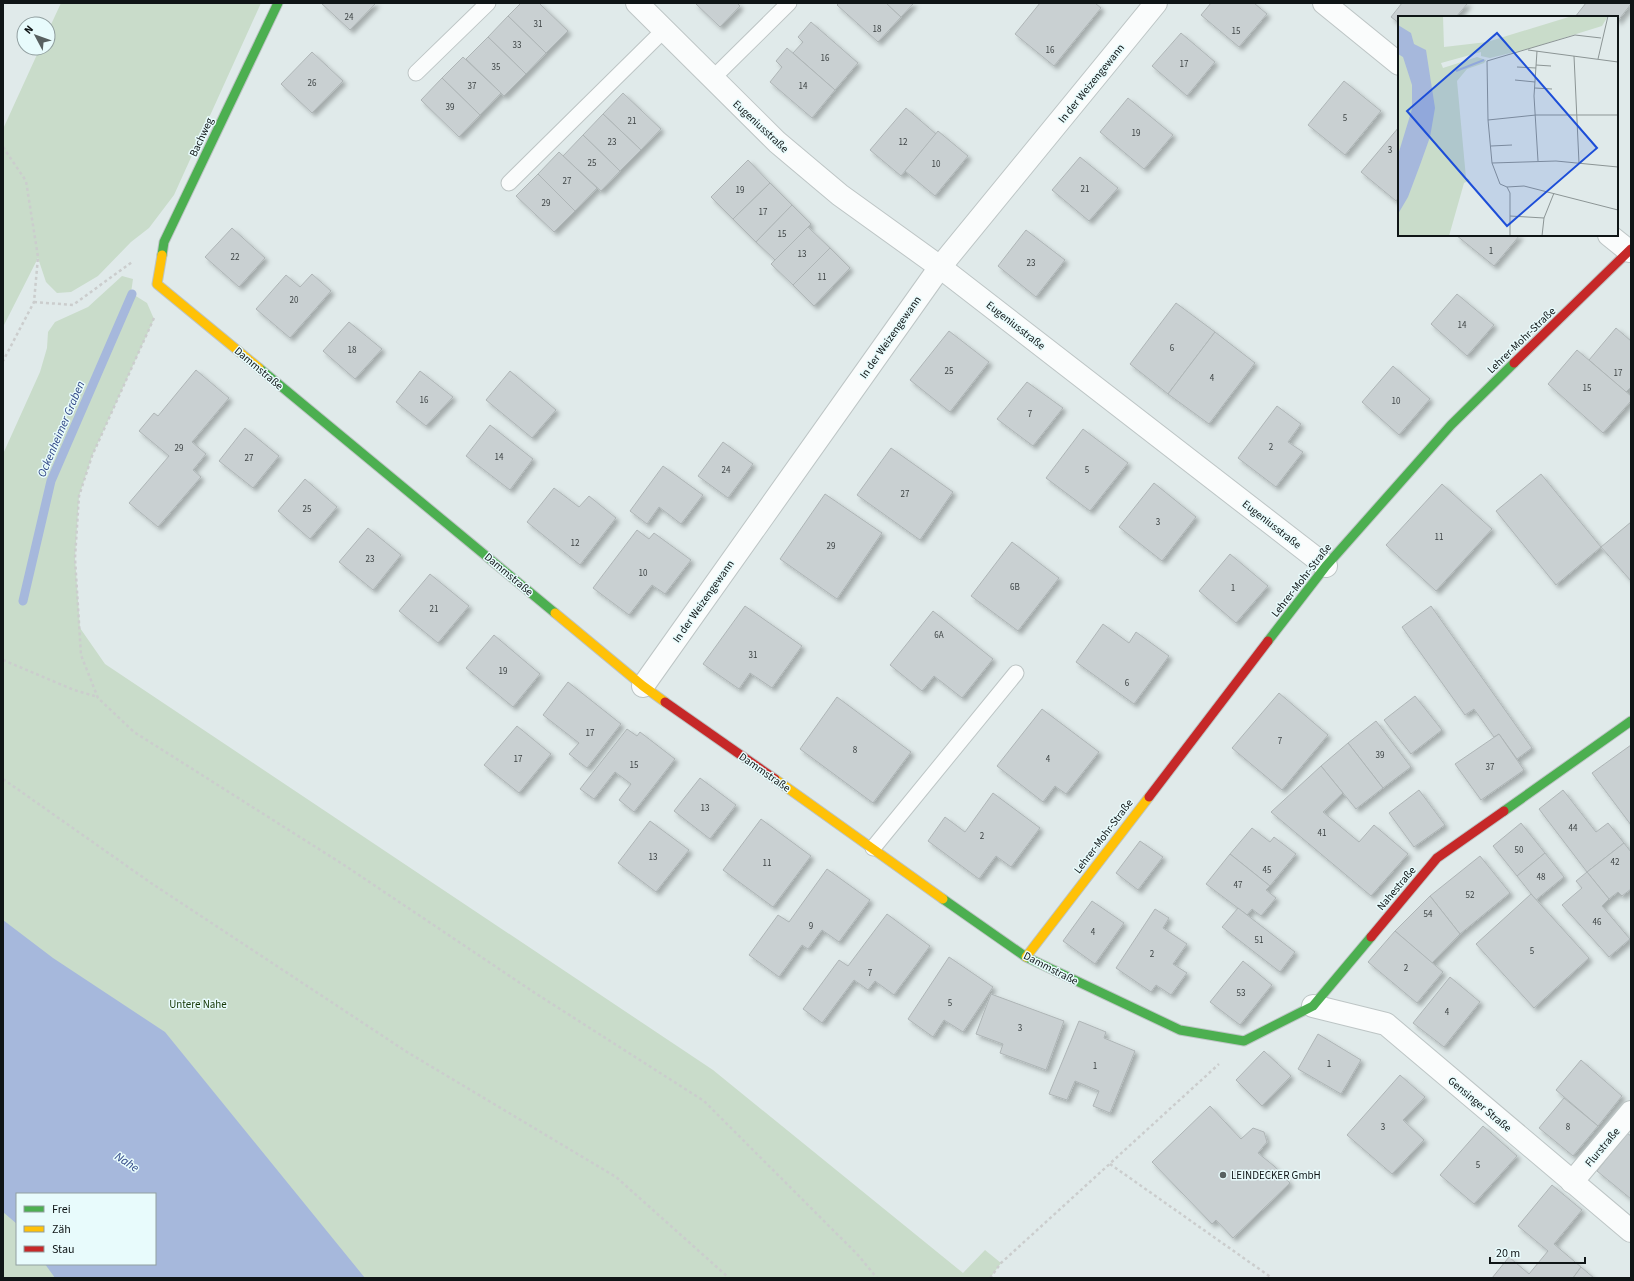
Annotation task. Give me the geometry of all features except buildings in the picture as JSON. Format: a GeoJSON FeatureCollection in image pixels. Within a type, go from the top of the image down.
{"type":"FeatureCollection","features":[{"type":"Feature","properties":{"kind":"street","name":"Bachweg"},"geometry":{"type":"LineString","coordinates":[[157,284],[164,242],[278,3]]}},
{"type":"Feature","properties":{"kind":"street","name":"Eugeniusstraße"},"geometry":{"type":"LineString","coordinates":[[637,3],[777,142],[840,195],[940,267],[1326,566]]}},
{"type":"Feature","properties":{"kind":"street","name":"In der Weizengewann"},"geometry":{"type":"LineString","coordinates":[[643,686],[940,267],[1156,3]]}},
{"type":"Feature","properties":{"kind":"street"},"geometry":{"type":"LineString","coordinates":[[1324,3],[1398,63]]}},
{"type":"Feature","properties":{"kind":"street"},"geometry":{"type":"LineString","coordinates":[[1610,236],[1630,250]]}},
{"type":"Feature","properties":{"kind":"street","name":"Lehrer-Mohr-Straße"},"geometry":{"type":"LineString","coordinates":[[1026,957],[1326,566],[1451,425],[1630,250]]}},
{"type":"Feature","properties":{"kind":"street","name":"Dammstraße"},"geometry":{"type":"LineString","coordinates":[[157,284],[643,686],[1026,957],[1180,1030],[1244,1041]]}},
{"type":"Feature","properties":{"kind":"street","name":"Nahestraße"},"geometry":{"type":"LineString","coordinates":[[1244,1041],[1313,1006],[1437,858],[1631,721]]}},
{"type":"Feature","properties":{"kind":"street","name":"Gensinger Straße"},"geometry":{"type":"LineString","coordinates":[[1313,1006],[1386,1024],[1631,1231]]}},
{"type":"Feature","properties":{"kind":"street","name":"Flurstraße"},"geometry":{"type":"LineString","coordinates":[[1572,1182],[1631,1112]]}},
{"type":"Feature","properties":{"kind":"lane"},"geometry":{"type":"LineString","coordinates":[[416,72],[488,3]]}},
{"type":"Feature","properties":{"kind":"lane"},"geometry":{"type":"LineString","coordinates":[[712,79],[789,3]]}},
{"type":"Feature","properties":{"kind":"lane"},"geometry":{"type":"LineString","coordinates":[[509,183],[664,30]]}},
{"type":"Feature","properties":{"kind":"lane"},"geometry":{"type":"LineString","coordinates":[[873,848],[1016,673]]}},
{"type":"Feature","properties":{"kind":"path"},"geometry":{"type":"LineString","coordinates":[[3,147],[26,181],[38,257],[34,302],[3,361]]}},
{"type":"Feature","properties":{"kind":"path"},"geometry":{"type":"LineString","coordinates":[[34,302],[73,305],[134,260],[157,284],[154,319],[92,456],[79,496],[75,558],[81,655],[98,698]]}},
{"type":"Feature","properties":{"kind":"path"},"geometry":{"type":"LineString","coordinates":[[3,660],[74,690],[98,698],[134,732],[344,865],[535,993],[704,1101],[858,1255],[877,1278]]}},
{"type":"Feature","properties":{"kind":"path"},"geometry":{"type":"LineString","coordinates":[[3,779],[151,883],[407,1052],[616,1176],[729,1278]]}},
{"type":"Feature","properties":{"kind":"path"},"geometry":{"type":"LineString","coordinates":[[990,1278],[1002,1263],[1244,1041]]}},
{"type":"Feature","properties":{"kind":"path"},"geometry":{"type":"LineString","coordinates":[[1110,1164],[1272,1278]]}},
{"type":"Feature","properties":{"kind":"green space"},"geometry":{"type":"Polygon","coordinates":[[[61,3],[261,3],[174,195],[149,228],[131,242],[98,276],[71,292],[57,293],[46,282],[38,258],[3,327],[3,129],[36,56],[56,56],[55,16],[61,3]]]}},
{"type":"Feature","properties":{"kind":"green space","name":"Untere Nahe"},"geometry":{"type":"Polygon","coordinates":[[[122,276],[133,279],[131,293],[147,303],[154,319],[92,456],[79,496],[75,558],[80,628],[105,664],[713,1070],[963,1273],[985,1250],[1001,1263],[990,1278],[3,1278],[3,454],[40,372],[47,348],[48,332],[55,322],[88,307],[122,276]]]}},
{"type":"Feature","properties":{"kind":"water","name":"Nahe"},"geometry":{"type":"Polygon","coordinates":[[[3,920],[53,958],[165,1032],[365,1278],[55,1278],[46,1265],[156,1265],[156,1193],[16,1193],[16,1223],[3,1212],[3,920]]]}},
{"type":"Feature","properties":{"kind":"waterway","name":"Ockenheimer Graben"},"geometry":{"type":"LineString","coordinates":[[23,601],[51,481],[132,294]]}},
{"type":"Feature","properties":{"kind":"traffic: fast"},"geometry":{"type":"LineString","coordinates":[[162,255],[164,242],[278,3]]}},
{"type":"Feature","properties":{"kind":"traffic: fast"},"geometry":{"type":"LineString","coordinates":[[1268,641],[1326,566],[1451,425],[1514,363]]}},
{"type":"Feature","properties":{"kind":"traffic: fast"},"geometry":{"type":"LineString","coordinates":[[259,368],[555,613]]}},
{"type":"Feature","properties":{"kind":"traffic: fast"},"geometry":{"type":"LineString","coordinates":[[1504,811],[1631,721]]}},
{"type":"Feature","properties":{"kind":"traffic: fast"},"geometry":{"type":"LineString","coordinates":[[943,899],[1026,957],[1180,1030],[1244,1041],[1313,1006],[1371,937]]}},
{"type":"Feature","properties":{"kind":"traffic: slow"},"geometry":{"type":"LineString","coordinates":[[162,255],[157,284],[259,368]]}},
{"type":"Feature","properties":{"kind":"traffic: slow"},"geometry":{"type":"LineString","coordinates":[[555,613],[643,686],[665,702]]}},
{"type":"Feature","properties":{"kind":"traffic: slow"},"geometry":{"type":"LineString","coordinates":[[775,779],[943,899]]}},
{"type":"Feature","properties":{"kind":"traffic: slow"},"geometry":{"type":"LineString","coordinates":[[1026,957],[1149,797]]}},
{"type":"Feature","properties":{"kind":"traffic: jam"},"geometry":{"type":"LineString","coordinates":[[1514,363],[1631,249]]}},
{"type":"Feature","properties":{"kind":"traffic: jam"},"geometry":{"type":"LineString","coordinates":[[1149,797],[1268,641]]}},
{"type":"Feature","properties":{"kind":"traffic: jam"},"geometry":{"type":"LineString","coordinates":[[665,702],[775,779]]}},
{"type":"Feature","properties":{"kind":"traffic: jam"},"geometry":{"type":"LineString","coordinates":[[1371,937],[1437,858],[1504,811]]}},
{"type":"Feature","properties":{"kind":"place","name":"LEINDECKER GmbH"},"geometry":{"type":"Point","coordinates":[1223,1175]}}]}
